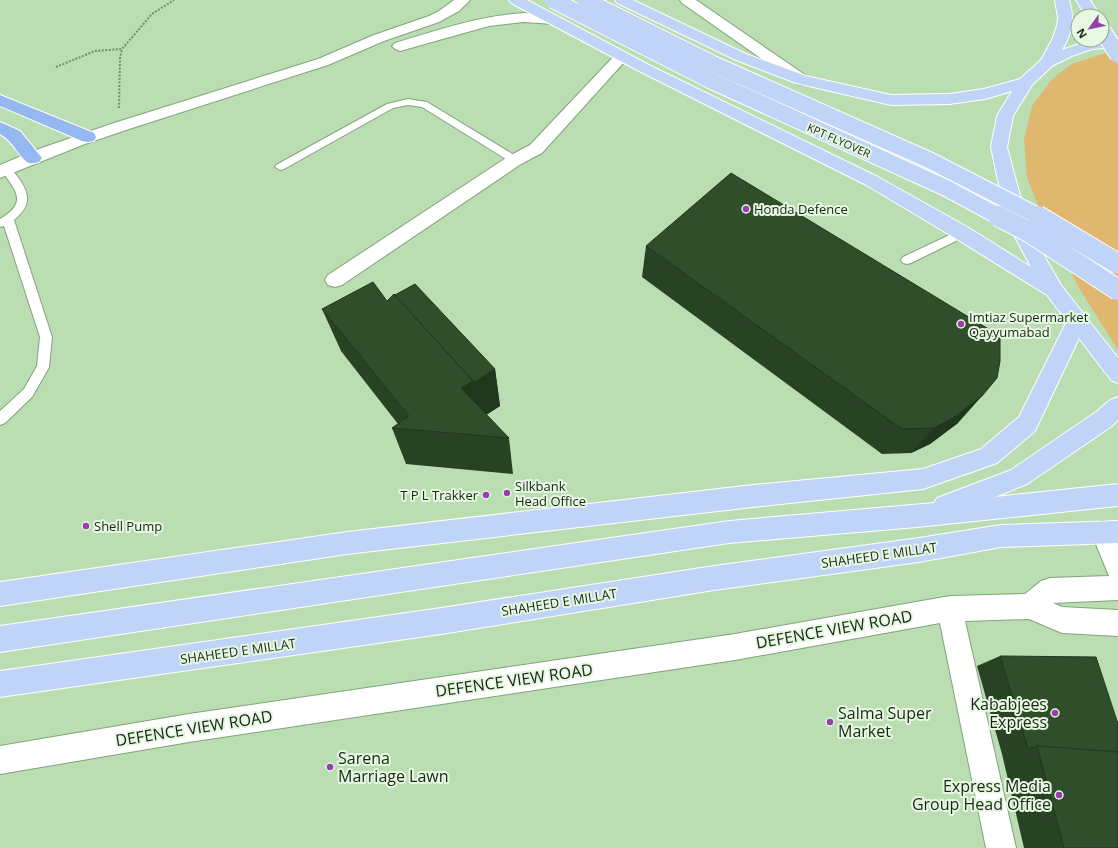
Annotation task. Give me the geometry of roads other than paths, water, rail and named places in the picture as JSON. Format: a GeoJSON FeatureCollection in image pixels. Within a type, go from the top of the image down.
{"type":"FeatureCollection","features":[{"type":"Feature","properties":{"kind":"highway"},"geometry":{"type":"LineString","coordinates":[[0,100],[88,137]]}},
{"type":"Feature","properties":{"kind":"highway"},"geometry":{"type":"LineString","coordinates":[[0,127],[14,135],[33,158]]}},
{"type":"Feature","properties":{"kind":"main road"},"geometry":{"type":"LineString","coordinates":[[516,0],[621,57],[872,181],[962,233],[1054,290]]}},
{"type":"Feature","properties":{"kind":"main road","name":"KPT FLYOVER"},"geometry":{"type":"LineString","coordinates":[[553,0],[712,82],[946,188],[1029,232],[1118,290]]}},
{"type":"Feature","properties":{"kind":"main road","name":"KPT FLYOVER"},"geometry":{"type":"LineString","coordinates":[[585,0],[730,72],[839,119],[961,176],[1046,220],[1118,264]]}},
{"type":"Feature","properties":{"kind":"main road"},"geometry":{"type":"LineString","coordinates":[[622,0],[741,57],[802,80],[891,100],[949,99],[985,94],[1026,82]]}},
{"type":"Feature","properties":{"kind":"main road"},"geometry":{"type":"LineString","coordinates":[[1047,63],[1066,27],[1065,7],[1062,0]]}},
{"type":"Feature","properties":{"kind":"main road"},"geometry":{"type":"LineString","coordinates":[[1110,42],[1118,55]]}},
{"type":"Feature","properties":{"kind":"main road"},"geometry":{"type":"LineString","coordinates":[[1118,43],[1090,45],[1067,53],[1047,63],[1026,82],[1005,116],[999,146],[1007,181],[1023,235],[1054,290],[1118,374]]}},
{"type":"Feature","properties":{"kind":"main road"},"geometry":{"type":"LineString","coordinates":[[0,594],[347,543],[753,496],[923,479],[989,456],[1027,424],[1077,321]]}},
{"type":"Feature","properties":{"kind":"main road"},"geometry":{"type":"LineString","coordinates":[[917,516],[1019,477],[1104,419],[1118,406]]}},
{"type":"Feature","properties":{"kind":"main road"},"geometry":{"type":"LineString","coordinates":[[0,639],[729,532],[917,516],[1118,495]]}},
{"type":"Feature","properties":{"kind":"main road","name":"SHAHEED E MILLAT"},"geometry":{"type":"LineString","coordinates":[[0,684],[402,626],[714,578],[919,550],[1001,536],[1111,532]]}},
{"type":"Feature","properties":{"kind":"street"},"geometry":{"type":"LineString","coordinates":[[3,171],[88,137],[324,62],[380,38],[436,19],[453,9],[463,0]]}},
{"type":"Feature","properties":{"kind":"street"},"geometry":{"type":"LineString","coordinates":[[687,0],[802,80]]}},
{"type":"Feature","properties":{"kind":"street"},"geometry":{"type":"LineString","coordinates":[[324,62],[385,51],[464,28],[500,20],[521,18],[554,20]]}},
{"type":"Feature","properties":{"kind":"street"},"geometry":{"type":"LineString","coordinates":[[335,280],[516,160],[536,149],[621,57]]}},
{"type":"Feature","properties":{"kind":"street"},"geometry":{"type":"LineString","coordinates":[[1111,532],[1118,569]]}},
{"type":"Feature","properties":{"kind":"street"},"geometry":{"type":"LineString","coordinates":[[1029,606],[1050,590],[1118,588]]}},
{"type":"Feature","properties":{"kind":"street","name":"DEFENCE VIEW ROAD"},"geometry":{"type":"LineString","coordinates":[[0,760],[189,728],[735,647],[950,609],[1029,606],[1062,620],[1118,623]]}},
{"type":"Feature","properties":{"kind":"street"},"geometry":{"type":"LineString","coordinates":[[950,609],[1001,848]]}},
{"type":"Feature","properties":{"kind":"lane"},"geometry":{"type":"LineString","coordinates":[[280,167],[390,106],[408,102],[424,104],[516,160]]}},
{"type":"Feature","properties":{"kind":"lane"},"geometry":{"type":"LineString","coordinates":[[0,419],[28,393],[42,367],[46,337],[4,222],[18,211],[23,200],[22,192],[3,171]]}},
{"type":"Feature","properties":{"kind":"lane"},"geometry":{"type":"LineString","coordinates":[[907,260],[962,233]]}},
{"type":"Feature","properties":{"kind":"place","name":"Honda Defence"},"geometry":{"type":"Point","coordinates":[746,209]}},
{"type":"Feature","properties":{"kind":"place","name":"Imtiaz Supermarket Qayyumabad"},"geometry":{"type":"Point","coordinates":[961,324]}},
{"type":"Feature","properties":{"kind":"place","name":"Silkbank Head Office"},"geometry":{"type":"Point","coordinates":[507,493]}},
{"type":"Feature","properties":{"kind":"place","name":"T P L Trakker"},"geometry":{"type":"Point","coordinates":[486,495]}},
{"type":"Feature","properties":{"kind":"place","name":"Shell Pump"},"geometry":{"type":"Point","coordinates":[86,526]}},
{"type":"Feature","properties":{"kind":"place","name":"Kababjees Express"},"geometry":{"type":"Point","coordinates":[1055,713]}},
{"type":"Feature","properties":{"kind":"place","name":"Salma Super Market"},"geometry":{"type":"Point","coordinates":[830,722]}},
{"type":"Feature","properties":{"kind":"place","name":"Sarena Marriage Lawn"},"geometry":{"type":"Point","coordinates":[330,767]}},
{"type":"Feature","properties":{"kind":"place","name":"Express Media Group Head Office"},"geometry":{"type":"Point","coordinates":[1059,795]}}]}
